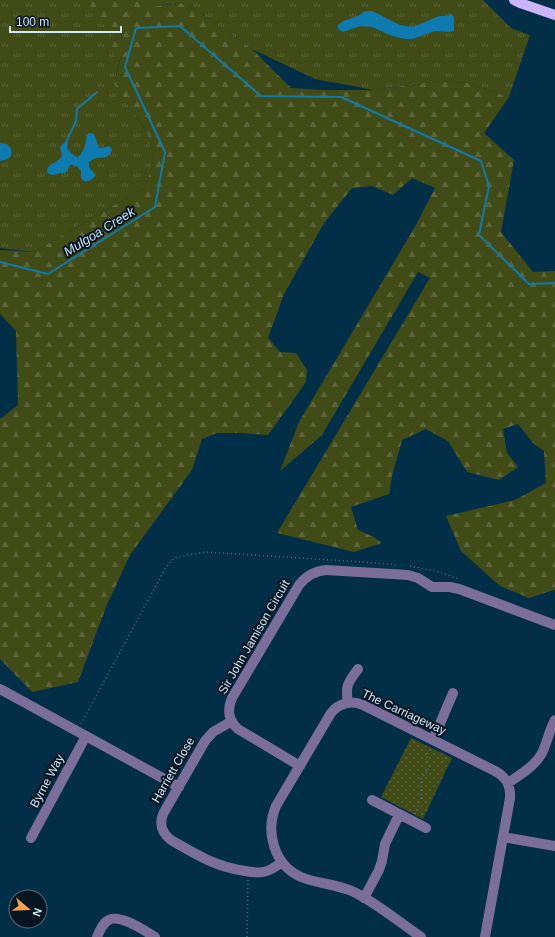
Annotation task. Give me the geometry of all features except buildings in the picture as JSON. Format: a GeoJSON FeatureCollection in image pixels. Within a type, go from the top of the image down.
{"type":"FeatureCollection","features":[{"type":"Feature","properties":{"kind":"main road"},"geometry":{"type":"LineString","coordinates":[[514,0],[555,15]]}},
{"type":"Feature","properties":{"kind":"street","name":"Sir John Jamison Circuit"},"geometry":{"type":"LineString","coordinates":[[232,721],[229,716],[229,707],[232,698],[299,585],[305,578],[316,572],[330,570],[408,575],[418,578],[432,587],[450,587],[459,589],[555,625]]}},
{"type":"Feature","properties":{"kind":"street"},"geometry":{"type":"LineString","coordinates":[[348,703],[347,688],[358,669]]}},
{"type":"Feature","properties":{"kind":"street"},"geometry":{"type":"LineString","coordinates":[[0,689],[179,787]]}},
{"type":"Feature","properties":{"kind":"street"},"geometry":{"type":"LineString","coordinates":[[433,740],[453,693]]}},
{"type":"Feature","properties":{"kind":"street","name":"The Carriageway"},"geometry":{"type":"LineString","coordinates":[[421,937],[350,890],[339,886],[302,878],[282,862],[273,844],[271,832],[276,806],[331,713],[338,707],[355,702],[499,773],[508,783]]}},
{"type":"Feature","properties":{"kind":"street"},"geometry":{"type":"LineString","coordinates":[[485,937],[510,794],[508,783],[537,760],[542,752],[555,720]]}},
{"type":"Feature","properties":{"kind":"street"},"geometry":{"type":"LineString","coordinates":[[232,721],[239,731],[300,766]]}},
{"type":"Feature","properties":{"kind":"street","name":"Harriett Close"},"geometry":{"type":"LineString","coordinates":[[232,721],[213,732],[208,738],[161,818],[162,829],[166,836],[171,840],[212,862],[227,868],[265,872],[282,862]]}},
{"type":"Feature","properties":{"kind":"street","name":"Byrne Way"},"geometry":{"type":"LineString","coordinates":[[31,838],[86,736]]}},
{"type":"Feature","properties":{"kind":"street"},"geometry":{"type":"LineString","coordinates":[[372,800],[426,828]]}},
{"type":"Feature","properties":{"kind":"street"},"geometry":{"type":"LineString","coordinates":[[364,898],[379,870],[385,844],[399,815]]}},
{"type":"Feature","properties":{"kind":"street"},"geometry":{"type":"LineString","coordinates":[[503,837],[555,846]]}},
{"type":"Feature","properties":{"kind":"street"},"geometry":{"type":"LineString","coordinates":[[97,937],[106,922],[115,918],[125,921],[155,937]]}},
{"type":"Feature","properties":{"kind":"path"},"geometry":{"type":"LineString","coordinates":[[411,821],[421,798],[421,782],[429,767],[428,757],[433,740]]}},
{"type":"Feature","properties":{"kind":"path"},"geometry":{"type":"LineString","coordinates":[[247,937],[248,871]]}},
{"type":"Feature","properties":{"kind":"green space"},"geometry":{"type":"Polygon","coordinates":[[[0,0],[483,0],[511,28],[530,35],[509,97],[469,83],[439,81],[374,90],[315,79],[252,49],[185,3],[139,7],[121,55],[114,84],[147,132],[154,156],[146,187],[33,252],[0,248],[0,0]]]}},
{"type":"Feature","properties":{"kind":"green space"},"geometry":{"type":"Polygon","coordinates":[[[88,0],[156,0],[155,6],[185,3],[252,49],[291,88],[323,90],[374,90],[439,81],[469,83],[509,97],[484,133],[514,160],[501,232],[533,272],[555,271],[555,591],[554,590],[529,598],[500,586],[461,551],[446,516],[515,500],[546,483],[544,451],[534,444],[518,424],[503,429],[507,453],[518,467],[499,480],[467,472],[448,441],[426,429],[402,440],[392,476],[389,494],[351,507],[358,530],[374,537],[382,543],[354,552],[277,533],[430,278],[418,272],[322,435],[280,471],[299,422],[416,225],[435,188],[412,178],[393,195],[372,186],[352,188],[324,223],[284,294],[268,338],[280,352],[296,353],[307,370],[306,382],[268,435],[217,433],[202,439],[192,470],[130,555],[106,607],[78,682],[32,692],[0,659],[0,419],[18,405],[16,331],[0,314],[0,250],[33,252],[146,187],[154,156],[147,132],[114,84],[121,56],[116,57],[111,46],[111,37],[114,31],[105,20],[94,15],[88,0]]]}},
{"type":"Feature","properties":{"kind":"green space"},"geometry":{"type":"Polygon","coordinates":[[[411,738],[452,758],[423,819],[381,797],[411,738]]]}},
{"type":"Feature","properties":{"kind":"water"},"geometry":{"type":"Polygon","coordinates":[[[365,11],[372,11],[400,25],[413,27],[439,16],[452,14],[454,18],[454,31],[435,31],[413,39],[405,39],[392,36],[372,27],[361,26],[343,32],[338,29],[338,25],[340,23],[358,16],[365,11]]]}},
{"type":"Feature","properties":{"kind":"water"},"geometry":{"type":"Polygon","coordinates":[[[90,133],[94,134],[99,148],[109,146],[112,150],[106,157],[95,158],[89,162],[90,168],[96,175],[94,178],[89,181],[84,181],[81,178],[81,171],[74,165],[70,165],[68,171],[65,173],[53,175],[47,172],[48,167],[61,158],[60,147],[65,142],[68,142],[67,148],[70,152],[78,157],[83,150],[87,135],[90,133]]]}},
{"type":"Feature","properties":{"kind":"water"},"geometry":{"type":"Polygon","coordinates":[[[0,143],[6,144],[10,147],[11,155],[10,157],[0,161],[0,143]]]}},
{"type":"Feature","properties":{"kind":"waterway","name":"Mulgoa Creek"},"geometry":{"type":"LineString","coordinates":[[0,262],[48,274],[155,207],[165,152],[125,67],[136,28],[180,26],[261,96],[341,97],[481,161],[489,186],[479,235],[529,284],[555,283]]}},
{"type":"Feature","properties":{"kind":"waterway"},"geometry":{"type":"LineString","coordinates":[[66,142],[76,121],[77,109],[97,92]]}}]}
